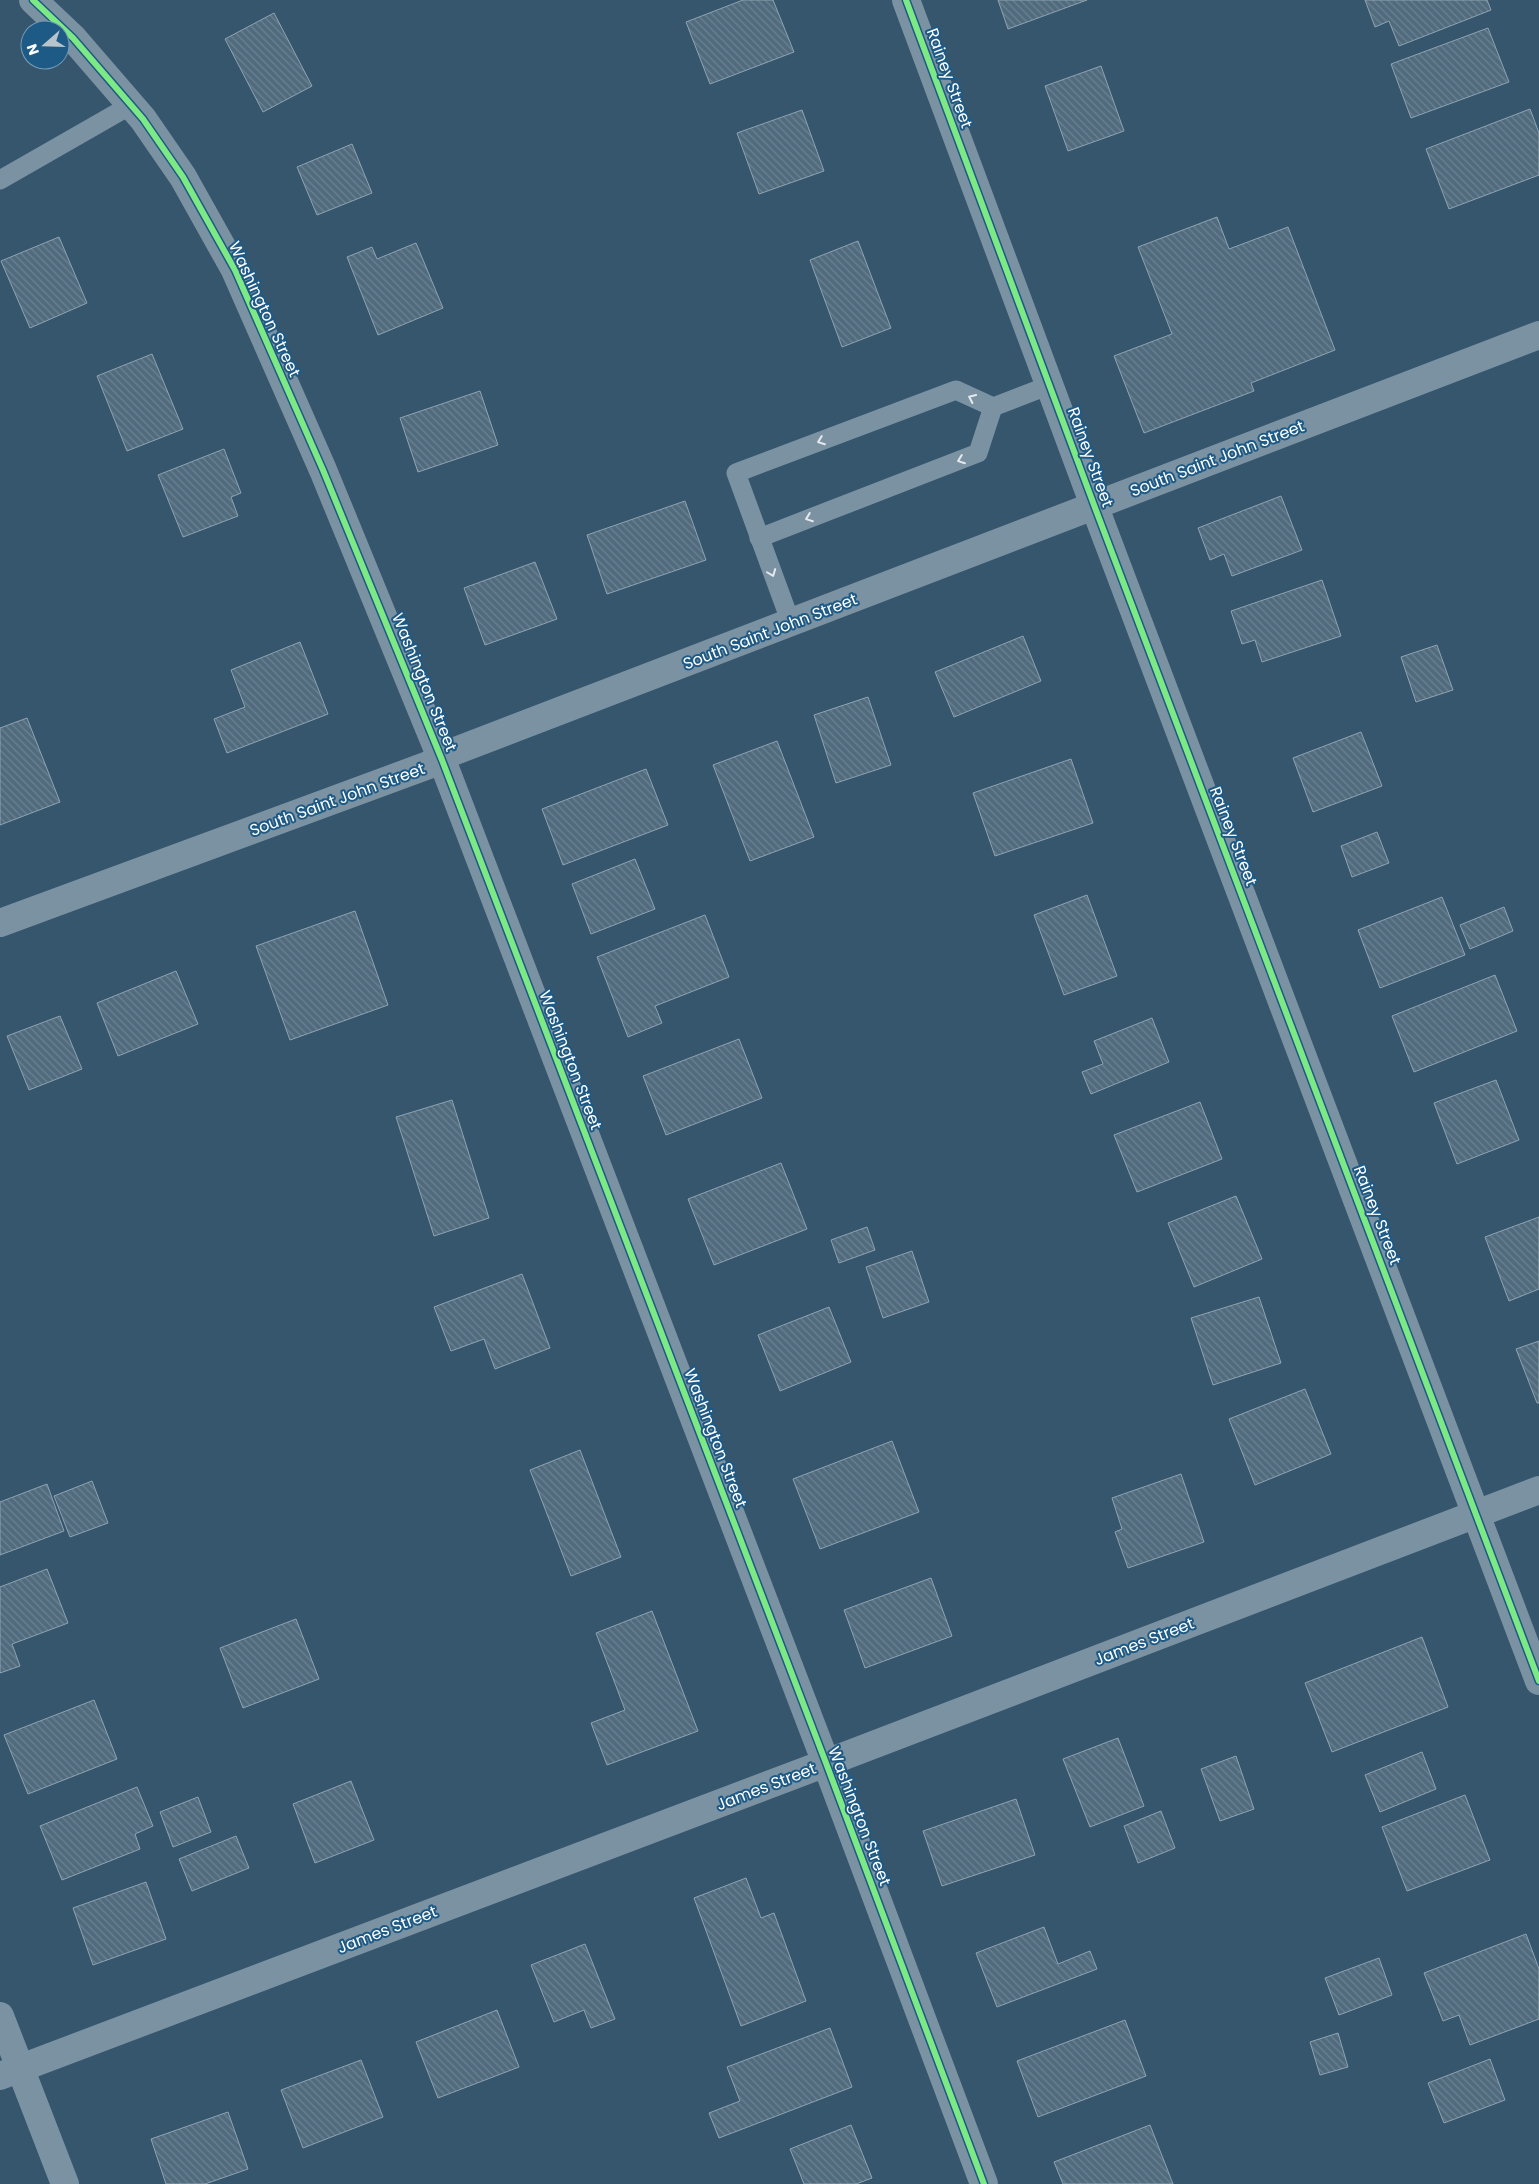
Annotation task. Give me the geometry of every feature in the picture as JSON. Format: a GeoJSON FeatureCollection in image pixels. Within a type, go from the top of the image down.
{"type":"FeatureCollection","features":[{"type":"Feature","properties":{"kind":"street","name":"Washington Street"},"geometry":{"type":"LineString","coordinates":[[33,0],[73,38],[143,119],[183,177],[235,270],[323,470],[442,760],[826,1763],[984,2184]]}},
{"type":"Feature","properties":{"kind":"street","name":"Rainey Street"},"geometry":{"type":"LineString","coordinates":[[906,0],[1094,504],[1539,1681]]}},
{"type":"Feature","properties":{"kind":"street","name":"South Saint John Street"},"geometry":{"type":"LineString","coordinates":[[0,923],[442,760],[450,753],[791,623],[1094,504],[1539,335]]}},
{"type":"Feature","properties":{"kind":"street","name":"James Street"},"geometry":{"type":"LineString","coordinates":[[10,2072],[1539,1490]]}},
{"type":"Feature","properties":{"kind":"street"},"geometry":{"type":"LineString","coordinates":[[0,2016],[10,2072],[65,2184]]}},
{"type":"Feature","properties":{"kind":"lane"},"geometry":{"type":"LineString","coordinates":[[0,180],[131,105]]}},
{"type":"Feature","properties":{"kind":"lane"},"geometry":{"type":"LineString","coordinates":[[791,623],[736,473],[956,390],[992,407],[1050,385]]}},
{"type":"Feature","properties":{"kind":"lane"},"geometry":{"type":"LineString","coordinates":[[759,538],[978,453],[992,407]]}},
{"type":"Feature","properties":{"kind":"building"},"geometry":{"type":"Polygon","coordinates":[[[743,0],[773,0],[794,52],[710,84],[686,22],[743,0]]]}},
{"type":"Feature","properties":{"kind":"building"},"geometry":{"type":"Polygon","coordinates":[[[998,0],[1087,0],[1008,29],[998,0]]]}},
{"type":"Feature","properties":{"kind":"building"},"geometry":{"type":"Polygon","coordinates":[[[1365,0],[1487,0],[1491,10],[1399,46],[1389,21],[1375,27],[1365,0]]]}},
{"type":"Feature","properties":{"kind":"building"},"geometry":{"type":"Polygon","coordinates":[[[274,13],[312,86],[263,112],[225,39],[274,13]]]}},
{"type":"Feature","properties":{"kind":"building"},"geometry":{"type":"Polygon","coordinates":[[[1488,28],[1509,82],[1411,118],[1391,64],[1488,28]]]}},
{"type":"Feature","properties":{"kind":"building"},"geometry":{"type":"Polygon","coordinates":[[[1101,66],[1124,131],[1068,151],[1045,86],[1101,66]]]}},
{"type":"Feature","properties":{"kind":"building"},"geometry":{"type":"Polygon","coordinates":[[[1530,109],[1539,133],[1539,175],[1449,209],[1426,149],[1530,109]]]}},
{"type":"Feature","properties":{"kind":"building"},"geometry":{"type":"Polygon","coordinates":[[[802,110],[824,171],[759,194],[737,133],[802,110]]]}},
{"type":"Feature","properties":{"kind":"building"},"geometry":{"type":"Polygon","coordinates":[[[352,144],[372,193],[317,215],[297,167],[352,144]]]}},
{"type":"Feature","properties":{"kind":"building"},"geometry":{"type":"Polygon","coordinates":[[[1217,217],[1229,249],[1288,227],[1335,350],[1251,383],[1254,391],[1144,433],[1114,356],[1172,334],[1138,247],[1217,217]]]}},
{"type":"Feature","properties":{"kind":"building"},"geometry":{"type":"Polygon","coordinates":[[[59,237],[87,303],[30,328],[1,261],[59,237]]]}},
{"type":"Feature","properties":{"kind":"building"},"geometry":{"type":"Polygon","coordinates":[[[858,241],[891,328],[842,347],[810,260],[858,241]]]}},
{"type":"Feature","properties":{"kind":"building"},"geometry":{"type":"Polygon","coordinates":[[[416,243],[443,308],[378,335],[347,257],[372,247],[377,259],[416,243]]]}},
{"type":"Feature","properties":{"kind":"building"},"geometry":{"type":"Polygon","coordinates":[[[152,354],[183,429],[127,451],[97,376],[152,354]]]}},
{"type":"Feature","properties":{"kind":"building"},"geometry":{"type":"Polygon","coordinates":[[[480,391],[498,445],[418,472],[400,418],[480,391]]]}},
{"type":"Feature","properties":{"kind":"building"},"geometry":{"type":"Polygon","coordinates":[[[224,449],[241,493],[231,497],[238,516],[183,537],[158,475],[224,449]]]}},
{"type":"Feature","properties":{"kind":"building"},"geometry":{"type":"Polygon","coordinates":[[[1281,496],[1302,550],[1232,576],[1224,554],[1210,560],[1198,528],[1281,496]]]}},
{"type":"Feature","properties":{"kind":"building"},"geometry":{"type":"Polygon","coordinates":[[[685,501],[706,560],[607,594],[587,535],[685,501]]]}},
{"type":"Feature","properties":{"kind":"building"},"geometry":{"type":"Polygon","coordinates":[[[535,562],[557,619],[485,645],[464,588],[535,562]]]}},
{"type":"Feature","properties":{"kind":"building"},"geometry":{"type":"Polygon","coordinates":[[[1322,580],[1341,636],[1262,662],[1255,640],[1242,644],[1231,611],[1322,580]]]}},
{"type":"Feature","properties":{"kind":"building"},"geometry":{"type":"Polygon","coordinates":[[[1023,636],[1041,681],[954,717],[935,672],[1023,636]]]}},
{"type":"Feature","properties":{"kind":"building"},"geometry":{"type":"Polygon","coordinates":[[[300,642],[328,714],[227,753],[214,719],[245,707],[231,670],[300,642]]]}},
{"type":"Feature","properties":{"kind":"building"},"geometry":{"type":"Polygon","coordinates":[[[1437,645],[1453,690],[1416,702],[1401,657],[1437,645]]]}},
{"type":"Feature","properties":{"kind":"building"},"geometry":{"type":"Polygon","coordinates":[[[868,697],[891,765],[836,783],[814,715],[868,697]]]}},
{"type":"Feature","properties":{"kind":"building"},"geometry":{"type":"Polygon","coordinates":[[[27,718],[60,802],[0,825],[0,728],[27,718]]]}},
{"type":"Feature","properties":{"kind":"building"},"geometry":{"type":"Polygon","coordinates":[[[1361,732],[1382,786],[1313,812],[1293,758],[1361,732]]]}},
{"type":"Feature","properties":{"kind":"building"},"geometry":{"type":"Polygon","coordinates":[[[777,741],[814,837],[750,861],[713,765],[777,741]]]}},
{"type":"Feature","properties":{"kind":"building"},"geometry":{"type":"Polygon","coordinates":[[[1071,759],[1093,823],[995,856],[973,793],[1071,759]]]}},
{"type":"Feature","properties":{"kind":"building"},"geometry":{"type":"Polygon","coordinates":[[[646,769],[668,825],[563,865],[542,809],[646,769]]]}},
{"type":"Feature","properties":{"kind":"building"},"geometry":{"type":"Polygon","coordinates":[[[1377,832],[1389,863],[1352,877],[1341,846],[1377,832]]]}},
{"type":"Feature","properties":{"kind":"building"},"geometry":{"type":"Polygon","coordinates":[[[635,859],[655,909],[591,934],[572,884],[635,859]]]}},
{"type":"Feature","properties":{"kind":"building"},"geometry":{"type":"Polygon","coordinates":[[[1087,895],[1117,976],[1064,995],[1034,915],[1087,895]]]}},
{"type":"Feature","properties":{"kind":"building"},"geometry":{"type":"Polygon","coordinates":[[[1442,897],[1465,955],[1380,988],[1358,930],[1442,897]]]}},
{"type":"Feature","properties":{"kind":"building"},"geometry":{"type":"Polygon","coordinates":[[[1504,907],[1513,931],[1470,949],[1460,925],[1504,907]]]}},
{"type":"Feature","properties":{"kind":"building"},"geometry":{"type":"Polygon","coordinates":[[[355,911],[388,1005],[290,1040],[256,946],[355,911]]]}},
{"type":"Feature","properties":{"kind":"building"},"geometry":{"type":"Polygon","coordinates":[[[705,915],[729,977],[655,1006],[662,1023],[628,1037],[597,957],[705,915]]]}},
{"type":"Feature","properties":{"kind":"building"},"geometry":{"type":"Polygon","coordinates":[[[176,971],[198,1024],[118,1056],[97,1003],[176,971]]]}},
{"type":"Feature","properties":{"kind":"building"},"geometry":{"type":"Polygon","coordinates":[[[1495,975],[1517,1031],[1414,1072],[1392,1016],[1495,975]]]}},
{"type":"Feature","properties":{"kind":"building"},"geometry":{"type":"Polygon","coordinates":[[[60,1016],[82,1069],[29,1090],[7,1036],[60,1016]]]}},
{"type":"Feature","properties":{"kind":"building"},"geometry":{"type":"Polygon","coordinates":[[[1152,1018],[1169,1062],[1091,1094],[1082,1072],[1103,1064],[1094,1041],[1152,1018]]]}},
{"type":"Feature","properties":{"kind":"building"},"geometry":{"type":"Polygon","coordinates":[[[739,1039],[762,1098],[666,1135],[643,1076],[739,1039]]]}},
{"type":"Feature","properties":{"kind":"building"},"geometry":{"type":"Polygon","coordinates":[[[1496,1080],[1519,1140],[1457,1164],[1434,1103],[1496,1080]]]}},
{"type":"Feature","properties":{"kind":"building"},"geometry":{"type":"Polygon","coordinates":[[[452,1100],[489,1218],[434,1236],[396,1117],[452,1100]]]}},
{"type":"Feature","properties":{"kind":"building"},"geometry":{"type":"Polygon","coordinates":[[[1200,1102],[1222,1159],[1137,1192],[1114,1135],[1200,1102]]]}},
{"type":"Feature","properties":{"kind":"building"},"geometry":{"type":"Polygon","coordinates":[[[781,1163],[807,1229],[714,1265],[688,1199],[781,1163]]]}},
{"type":"Feature","properties":{"kind":"building"},"geometry":{"type":"Polygon","coordinates":[[[1236,1196],[1262,1259],[1194,1287],[1168,1223],[1236,1196]]]}},
{"type":"Feature","properties":{"kind":"building"},"geometry":{"type":"Polygon","coordinates":[[[1539,1217],[1539,1289],[1509,1301],[1485,1237],[1539,1217]]]}},
{"type":"Feature","properties":{"kind":"building"},"geometry":{"type":"Polygon","coordinates":[[[867,1227],[875,1250],[839,1263],[831,1240],[867,1227]]]}},
{"type":"Feature","properties":{"kind":"building"},"geometry":{"type":"Polygon","coordinates":[[[912,1251],[929,1302],[883,1318],[866,1267],[912,1251]]]}},
{"type":"Feature","properties":{"kind":"building"},"geometry":{"type":"Polygon","coordinates":[[[522,1274],[550,1348],[495,1369],[484,1339],[451,1351],[434,1307],[522,1274]]]}},
{"type":"Feature","properties":{"kind":"building"},"geometry":{"type":"Polygon","coordinates":[[[1259,1297],[1281,1363],[1213,1385],[1191,1318],[1259,1297]]]}},
{"type":"Feature","properties":{"kind":"building"},"geometry":{"type":"Polygon","coordinates":[[[829,1307],[851,1362],[780,1391],[758,1335],[829,1307]]]}},
{"type":"Feature","properties":{"kind":"building"},"geometry":{"type":"Polygon","coordinates":[[[1539,1341],[1539,1403],[1537,1403],[1516,1349],[1539,1341]]]}},
{"type":"Feature","properties":{"kind":"building"},"geometry":{"type":"Polygon","coordinates":[[[1305,1389],[1331,1454],[1255,1485],[1229,1419],[1305,1389]]]}},
{"type":"Feature","properties":{"kind":"building"},"geometry":{"type":"Polygon","coordinates":[[[892,1441],[919,1512],[820,1549],[793,1479],[892,1441]]]}},
{"type":"Feature","properties":{"kind":"building"},"geometry":{"type":"Polygon","coordinates":[[[580,1450],[621,1557],[571,1576],[530,1470],[580,1450]]]}},
{"type":"Feature","properties":{"kind":"building"},"geometry":{"type":"Polygon","coordinates":[[[1181,1474],[1204,1542],[1128,1568],[1115,1532],[1122,1529],[1112,1498],[1181,1474]]]}},
{"type":"Feature","properties":{"kind":"building"},"geometry":{"type":"Polygon","coordinates":[[[92,1481],[108,1523],[70,1537],[54,1496],[92,1481]]]}},
{"type":"Feature","properties":{"kind":"building"},"geometry":{"type":"Polygon","coordinates":[[[47,1484],[64,1531],[0,1555],[0,1502],[47,1484]]]}},
{"type":"Feature","properties":{"kind":"building"},"geometry":{"type":"Polygon","coordinates":[[[47,1569],[68,1623],[12,1644],[20,1666],[0,1673],[0,1587],[47,1569]]]}},
{"type":"Feature","properties":{"kind":"building"},"geometry":{"type":"Polygon","coordinates":[[[931,1578],[952,1636],[865,1668],[844,1610],[931,1578]]]}},
{"type":"Feature","properties":{"kind":"building"},"geometry":{"type":"Polygon","coordinates":[[[652,1611],[698,1731],[607,1765],[591,1723],[625,1710],[596,1633],[652,1611]]]}},
{"type":"Feature","properties":{"kind":"building"},"geometry":{"type":"Polygon","coordinates":[[[296,1619],[319,1679],[243,1708],[220,1648],[296,1619]]]}},
{"type":"Feature","properties":{"kind":"building"},"geometry":{"type":"Polygon","coordinates":[[[1422,1637],[1448,1707],[1332,1752],[1305,1683],[1422,1637]]]}},
{"type":"Feature","properties":{"kind":"building"},"geometry":{"type":"Polygon","coordinates":[[[94,1700],[117,1759],[28,1794],[4,1735],[94,1700]]]}},
{"type":"Feature","properties":{"kind":"building"},"geometry":{"type":"Polygon","coordinates":[[[1118,1738],[1144,1806],[1090,1827],[1063,1759],[1118,1738]]]}},
{"type":"Feature","properties":{"kind":"building"},"geometry":{"type":"Polygon","coordinates":[[[1422,1752],[1436,1789],[1380,1812],[1365,1775],[1422,1752]]]}},
{"type":"Feature","properties":{"kind":"building"},"geometry":{"type":"Polygon","coordinates":[[[1236,1756],[1254,1809],[1220,1821],[1201,1769],[1236,1756]]]}},
{"type":"Feature","properties":{"kind":"building"},"geometry":{"type":"Polygon","coordinates":[[[351,1781],[374,1840],[315,1863],[293,1804],[351,1781]]]}},
{"type":"Feature","properties":{"kind":"building"},"geometry":{"type":"Polygon","coordinates":[[[137,1787],[153,1826],[135,1834],[140,1849],[62,1880],[40,1826],[137,1787]]]}},
{"type":"Feature","properties":{"kind":"building"},"geometry":{"type":"Polygon","coordinates":[[[1465,1795],[1490,1860],[1407,1891],[1382,1827],[1465,1795]]]}},
{"type":"Feature","properties":{"kind":"building"},"geometry":{"type":"Polygon","coordinates":[[[198,1797],[211,1832],[173,1847],[160,1812],[198,1797]]]}},
{"type":"Feature","properties":{"kind":"building"},"geometry":{"type":"Polygon","coordinates":[[[1016,1799],[1035,1855],[942,1886],[923,1831],[1016,1799]]]}},
{"type":"Feature","properties":{"kind":"building"},"geometry":{"type":"Polygon","coordinates":[[[1161,1811],[1175,1848],[1138,1863],[1124,1826],[1161,1811]]]}},
{"type":"Feature","properties":{"kind":"building"},"geometry":{"type":"Polygon","coordinates":[[[236,1836],[249,1868],[192,1891],[179,1859],[236,1836]]]}},
{"type":"Feature","properties":{"kind":"building"},"geometry":{"type":"Polygon","coordinates":[[[746,1878],[761,1918],[774,1913],[806,2001],[741,2026],[694,1898],[746,1878]]]}},
{"type":"Feature","properties":{"kind":"building"},"geometry":{"type":"Polygon","coordinates":[[[146,1882],[166,1939],[93,1965],[73,1908],[146,1882]]]}},
{"type":"Feature","properties":{"kind":"building"},"geometry":{"type":"Polygon","coordinates":[[[1044,1927],[1058,1964],[1090,1951],[1097,1969],[997,2007],[976,1953],[1044,1927]]]}},
{"type":"Feature","properties":{"kind":"building"},"geometry":{"type":"Polygon","coordinates":[[[1526,1934],[1539,1969],[1539,2019],[1470,2045],[1459,2015],[1443,2021],[1424,1973],[1526,1934]]]}},
{"type":"Feature","properties":{"kind":"building"},"geometry":{"type":"Polygon","coordinates":[[[585,1944],[615,2019],[591,2028],[584,2010],[554,2022],[531,1965],[585,1944]]]}},
{"type":"Feature","properties":{"kind":"building"},"geometry":{"type":"Polygon","coordinates":[[[1379,1958],[1392,1995],[1339,2015],[1325,1978],[1379,1958]]]}},
{"type":"Feature","properties":{"kind":"building"},"geometry":{"type":"Polygon","coordinates":[[[497,2010],[519,2067],[438,2098],[416,2042],[497,2010]]]}},
{"type":"Feature","properties":{"kind":"building"},"geometry":{"type":"Polygon","coordinates":[[[1125,2020],[1146,2076],[1038,2117],[1017,2061],[1125,2020]]]}},
{"type":"Feature","properties":{"kind":"building"},"geometry":{"type":"Polygon","coordinates":[[[830,2028],[852,2087],[719,2138],[709,2113],[740,2101],[727,2067],[830,2028]]]}},
{"type":"Feature","properties":{"kind":"building"},"geometry":{"type":"Polygon","coordinates":[[[1338,2033],[1348,2067],[1320,2075],[1310,2042],[1338,2033]]]}},
{"type":"Feature","properties":{"kind":"building"},"geometry":{"type":"Polygon","coordinates":[[[1490,2059],[1505,2100],[1444,2123],[1428,2083],[1490,2059]]]}},
{"type":"Feature","properties":{"kind":"building"},"geometry":{"type":"Polygon","coordinates":[[[361,2060],[383,2117],[303,2148],[281,2090],[361,2060]]]}},
{"type":"Feature","properties":{"kind":"building"},"geometry":{"type":"Polygon","coordinates":[[[228,2112],[248,2169],[205,2184],[166,2184],[151,2139],[228,2112]]]}},
{"type":"Feature","properties":{"kind":"building"},"geometry":{"type":"Polygon","coordinates":[[[851,2125],[872,2178],[856,2184],[804,2184],[790,2149],[851,2125]]]}},
{"type":"Feature","properties":{"kind":"building"},"geometry":{"type":"Polygon","coordinates":[[[1150,2125],[1173,2184],[1063,2184],[1054,2162],[1150,2125]]]}},
{"type":"Feature","properties":{"kind":"cycle path"},"geometry":{"type":"LineString","coordinates":[[33,0],[73,38],[143,119],[183,177],[235,270],[323,470],[442,760],[826,1763],[984,2184]]}},
{"type":"Feature","properties":{"kind":"cycle path"},"geometry":{"type":"LineString","coordinates":[[906,0],[1094,505],[1539,1681]]}}]}
